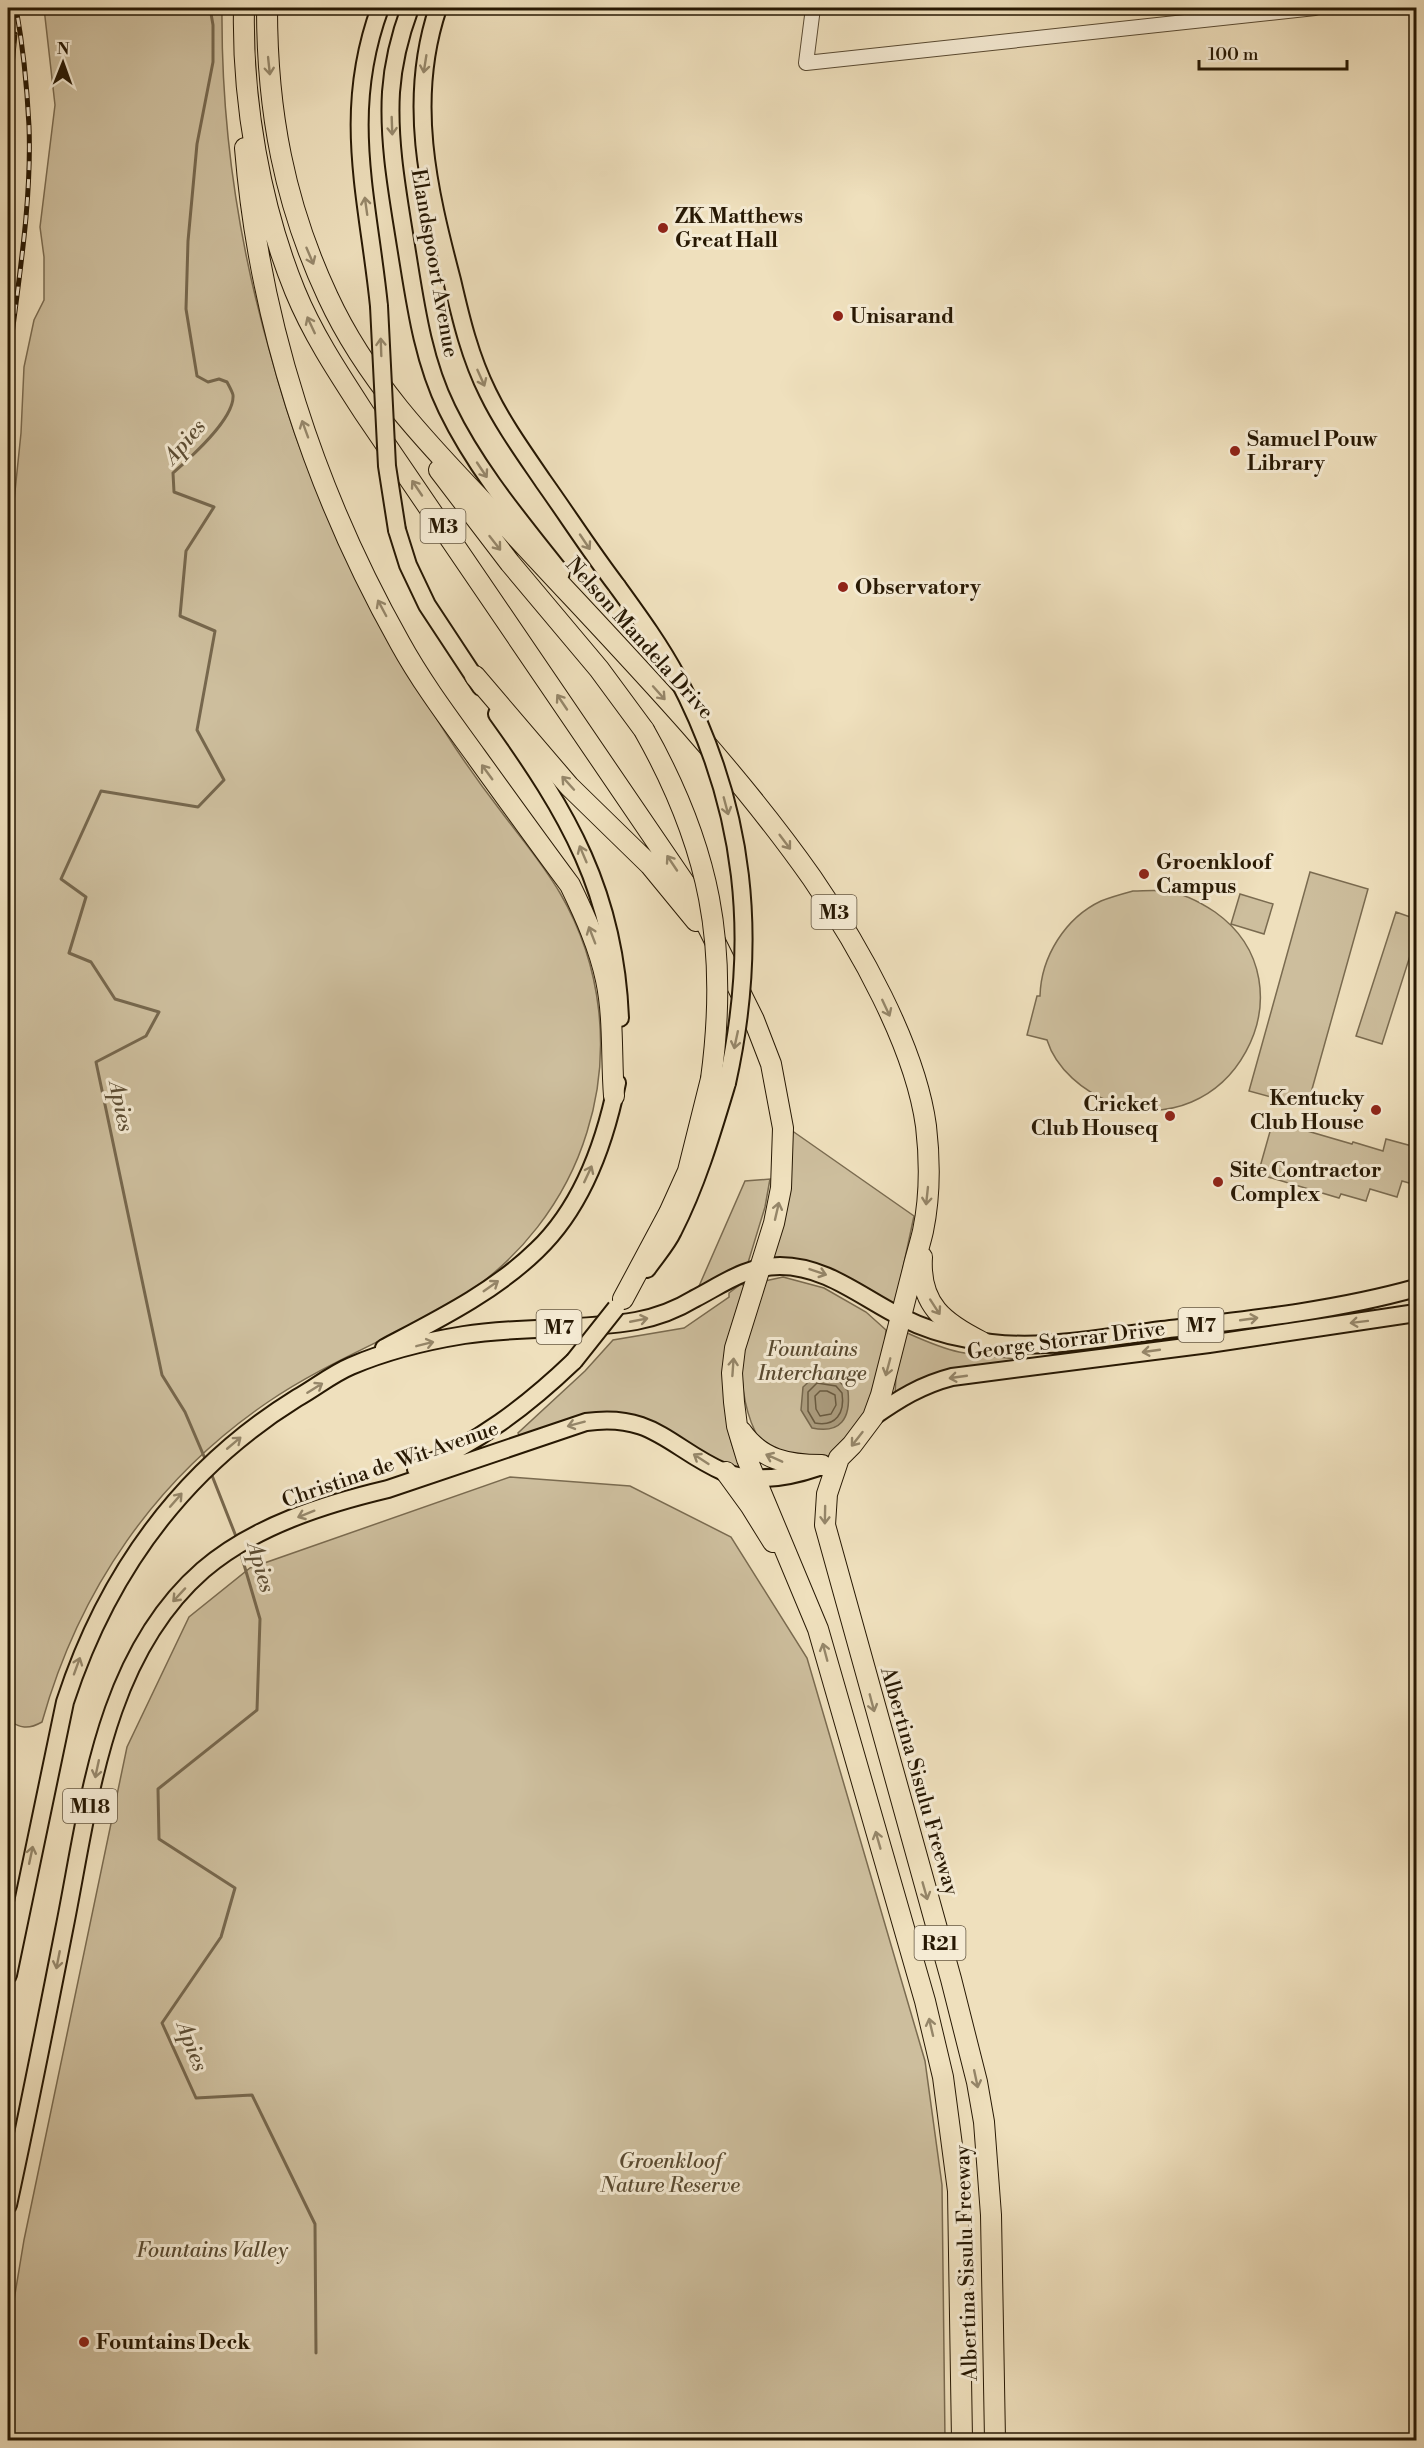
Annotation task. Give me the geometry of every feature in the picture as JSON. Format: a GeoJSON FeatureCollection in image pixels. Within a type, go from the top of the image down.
{"type":"FeatureCollection","features":[{"type":"Feature","properties":{"kind":"highway","name":"M3"},"geometry":{"type":"LineString","coordinates":[[244,8],[243,47],[259,163],[275,232],[295,290],[323,350],[680,875],[730,969],[754,1020],[771,1064],[783,1128],[780,1196],[760,1267],[740,1325],[732,1373],[737,1426],[756,1477]]}},
{"type":"Feature","properties":{"kind":"highway","name":"Nelson Mandela Drive"},"geometry":{"type":"LineString","coordinates":[[267,8],[267,53],[276,138],[304,241],[329,300],[361,357],[399,411],[620,650],[751,796],[826,898],[876,987],[910,1064],[924,1113],[928,1166],[923,1230],[901,1317]]}},
{"type":"Feature","properties":{"kind":"highway"},"geometry":{"type":"LineString","coordinates":[[243,47],[242,109],[248,181],[257,244],[276,335],[305,431],[332,506],[364,575],[401,645],[447,716],[570,885],[595,943],[606,981],[614,1096]]}},
{"type":"Feature","properties":{"kind":"highway"},"geometry":{"type":"LineString","coordinates":[[399,411],[446,480],[510,563],[599,669],[644,730],[669,776],[692,832],[713,914],[719,971],[719,1081],[688,1171],[669,1213],[619,1303]]}},
{"type":"Feature","properties":{"kind":"highway"},"geometry":{"type":"LineString","coordinates":[[474,676],[569,786],[650,865],[688,910],[730,969]]}},
{"type":"Feature","properties":{"kind":"highway"},"geometry":{"type":"LineString","coordinates":[[923,1230],[922,1280],[930,1300],[945,1321],[982,1342]]}},
{"type":"Feature","properties":{"kind":"highway","name":"M3"},"geometry":{"type":"LineString","coordinates":[[873,1417],[901,1317]]}},
{"type":"Feature","properties":{"kind":"highway","name":"M7"},"geometry":{"type":"LineString","coordinates":[[831,1462],[852,1445],[873,1417]]}},
{"type":"Feature","properties":{"kind":"highway"},"geometry":{"type":"LineString","coordinates":[[737,1426],[757,1449],[770,1458],[794,1465],[831,1462]]}},
{"type":"Feature","properties":{"kind":"highway","name":"Albertina Sisulu Freeway"},"geometry":{"type":"LineString","coordinates":[[831,1462],[824,1508],[827,1540],[953,1989],[977,2082],[984,2122],[991,2215],[995,2440]]}},
{"type":"Feature","properties":{"kind":"highway"},"geometry":{"type":"LineString","coordinates":[[726,1472],[750,1505],[771,1540],[796,1572]]}},
{"type":"Feature","properties":{"kind":"highway","name":"Albertina Sisulu Freeway"},"geometry":{"type":"LineString","coordinates":[[756,1477],[818,1629],[925,2001],[943,2077],[958,2191],[962,2440]]}},
{"type":"Feature","properties":{"kind":"main road"},"geometry":{"type":"LineString","coordinates":[[349,1367],[467,1302],[514,1270],[558,1225],[587,1177],[603,1136],[614,1096],[619,1044],[617,979],[611,943],[596,886],[564,813],[427,605],[408,565],[398,530],[387,466],[379,306],[361,168],[359,109],[364,62],[380,8]]}},
{"type":"Feature","properties":{"kind":"main road","name":"Elandspoort Avenue"},"geometry":{"type":"LineString","coordinates":[[410,8],[398,48],[392,81],[393,156],[415,300],[423,340],[436,383],[446,408],[468,449],[620,650]]}},
{"type":"Feature","properties":{"kind":"main road"},"geometry":{"type":"LineString","coordinates":[[438,8],[424,73],[422,132],[434,203],[469,344],[484,386],[506,426],[649,630],[676,676],[699,723],[712,758],[734,835],[742,890],[744,943],[738,1033],[719,1081]]}},
{"type":"Feature","properties":{"kind":"main road","name":"M7"},"geometry":{"type":"LineString","coordinates":[[349,1367],[391,1353],[463,1336],[518,1329],[589,1326],[655,1317],[694,1299],[736,1274],[760,1267],[795,1266],[820,1272],[901,1317]]}},
{"type":"Feature","properties":{"kind":"main road","name":"George Storrar Drive"},"geometry":{"type":"LineString","coordinates":[[901,1317],[938,1331],[982,1342],[1039,1344],[1344,1305],[1416,1288]]}},
{"type":"Feature","properties":{"kind":"main road"},"geometry":{"type":"LineString","coordinates":[[361,1494],[437,1459],[491,1430],[525,1405],[574,1361],[619,1303]]}},
{"type":"Feature","properties":{"kind":"main road","name":"George Storrar Drive"},"geometry":{"type":"LineString","coordinates":[[873,1417],[911,1391],[930,1382],[952,1377],[1209,1344],[1416,1313]]}},
{"type":"Feature","properties":{"kind":"main road","name":"M18"},"geometry":{"type":"LineString","coordinates":[[8,1975],[53,1752],[78,1663],[97,1619],[131,1558],[160,1518],[192,1482],[243,1436],[281,1408],[349,1367]]}},
{"type":"Feature","properties":{"kind":"main road","name":"Christina de Wit Avenue"},"geometry":{"type":"LineString","coordinates":[[8,2205],[97,1771],[120,1690],[145,1641],[164,1612],[204,1570],[223,1556],[271,1529],[330,1504],[361,1494],[388,1489],[586,1422],[612,1419],[634,1422],[665,1436],[726,1472],[756,1477],[788,1476],[831,1462]]}},
{"type":"Feature","properties":{"kind":"street"},"geometry":{"type":"LineString","coordinates":[[813,8],[806,63],[1316,8]]}},
{"type":"Feature","properties":{"kind":"green space"},"geometry":{"type":"Polygon","coordinates":[[[44,8],[222,8],[225,98],[234,187],[261,320],[298,444],[323,500],[425,699],[470,770],[560,893],[574,921],[594,979],[601,1041],[595,1102],[587,1132],[567,1182],[538,1227],[501,1267],[480,1284],[435,1312],[291,1387],[227,1432],[190,1466],[126,1541],[77,1627],[42,1722],[24,1727],[8,1720],[8,559],[21,433],[24,367],[34,320],[44,300],[44,257],[40,227],[55,105],[44,8]]]}},
{"type":"Feature","properties":{"kind":"green space"},"geometry":{"type":"Polygon","coordinates":[[[1310,872],[1368,889],[1307,1107],[1249,1091],[1310,872]]]}},
{"type":"Feature","properties":{"kind":"green space"},"geometry":{"type":"Polygon","coordinates":[[[1133,891],[1172,892],[1197,901],[1215,912],[1245,943],[1259,979],[1258,1016],[1246,1052],[1223,1081],[1192,1102],[1154,1110],[1101,1098],[1081,1086],[1064,1070],[1051,1051],[1047,1040],[1027,1035],[1037,996],[1040,996],[1045,967],[1057,940],[1066,928],[1088,908],[1101,901],[1133,891]]]}},
{"type":"Feature","properties":{"kind":"green space"},"geometry":{"type":"Polygon","coordinates":[[[1240,894],[1273,904],[1264,934],[1231,924],[1240,894]]]}},
{"type":"Feature","properties":{"kind":"green space"},"geometry":{"type":"Polygon","coordinates":[[[1396,912],[1416,919],[1416,937],[1382,1044],[1356,1036],[1396,912]]]}},
{"type":"Feature","properties":{"kind":"green space"},"geometry":{"type":"Polygon","coordinates":[[[1273,1121],[1383,1151],[1386,1139],[1412,1146],[1416,1133],[1416,1185],[1402,1181],[1397,1197],[1370,1189],[1366,1201],[1341,1194],[1339,1198],[1258,1174],[1273,1121]]]}},
{"type":"Feature","properties":{"kind":"green space"},"geometry":{"type":"Polygon","coordinates":[[[791,1130],[914,1216],[894,1310],[771,1263],[791,1130]]]}},
{"type":"Feature","properties":{"kind":"green space"},"geometry":{"type":"Polygon","coordinates":[[[770,1179],[765,1207],[747,1266],[696,1293],[745,1181],[770,1179]]]}},
{"type":"Feature","properties":{"kind":"green space","name":"Fountains Interchange"},"geometry":{"type":"Polygon","coordinates":[[[783,1277],[824,1288],[866,1312],[886,1330],[882,1368],[872,1401],[853,1439],[820,1462],[787,1460],[771,1452],[753,1428],[744,1397],[743,1352],[750,1325],[765,1281],[783,1277]]]}},
{"type":"Feature","properties":{"kind":"green space"},"geometry":{"type":"Polygon","coordinates":[[[741,1284],[745,1286],[733,1324],[724,1382],[731,1441],[744,1475],[648,1421],[521,1439],[518,1433],[585,1371],[613,1340],[684,1328],[729,1297],[729,1293],[741,1284]]]}},
{"type":"Feature","properties":{"kind":"green space"},"geometry":{"type":"Polygon","coordinates":[[[905,1332],[952,1350],[1020,1360],[948,1370],[922,1378],[895,1396],[896,1374],[905,1332]]]}},
{"type":"Feature","properties":{"kind":"green space","name":"Groenkloof Nature Reserve"},"geometry":{"type":"Polygon","coordinates":[[[510,1477],[630,1486],[731,1537],[807,1658],[925,2061],[942,2185],[945,2440],[8,2440],[8,2336],[24,2240],[127,1747],[189,1617],[250,1568],[510,1477]]]}},
{"type":"Feature","properties":{"kind":"water"},"geometry":{"type":"Polygon","coordinates":[[[815,1376],[839,1381],[848,1391],[848,1409],[845,1417],[842,1422],[830,1429],[812,1428],[801,1410],[803,1387],[815,1376]]]}},
{"type":"Feature","properties":{"kind":"waterway","name":"Apies"},"geometry":{"type":"LineString","coordinates":[[206,1461],[185,1412],[162,1375],[96,1062],[146,1036],[159,1012],[115,999],[91,962],[69,953],[86,897],[61,879],[101,791],[198,807],[224,780],[197,730],[215,631],[180,616],[186,551],[214,507],[174,492],[173,473],[219,427],[232,405],[233,395],[227,382],[219,379],[208,382],[197,376],[186,309],[188,241],[197,144],[213,62],[213,25],[210,8]]}},
{"type":"Feature","properties":{"kind":"waterway","name":"Apies"},"geometry":{"type":"LineString","coordinates":[[211,1473],[237,1539]]}},
{"type":"Feature","properties":{"kind":"waterway","name":"Apies"},"geometry":{"type":"LineString","coordinates":[[240,1551],[260,1619],[257,1710],[158,1789],[159,1839],[235,1888],[221,1937],[162,2023],[196,2098],[252,2095],[315,2224],[316,2353]]}},
{"type":"Feature","properties":{"kind":"railway"},"geometry":{"type":"LineString","coordinates":[[8,367],[23,247],[29,156],[26,81],[16,8]]}},
{"type":"Feature","properties":{"kind":"railway"},"geometry":{"type":"LineString","coordinates":[[8,106],[15,34]]}},
{"type":"Feature","properties":{"kind":"place","name":"ZK Matthews Great Hall"},"geometry":{"type":"Point","coordinates":[663,228]}},
{"type":"Feature","properties":{"kind":"place","name":"Unisarand"},"geometry":{"type":"Point","coordinates":[838,316]}},
{"type":"Feature","properties":{"kind":"place","name":"Samuel Pouw Library"},"geometry":{"type":"Point","coordinates":[1235,451]}},
{"type":"Feature","properties":{"kind":"place","name":"Observatory"},"geometry":{"type":"Point","coordinates":[843,587]}},
{"type":"Feature","properties":{"kind":"place","name":"Groenkloof Campus"},"geometry":{"type":"Point","coordinates":[1144,874]}},
{"type":"Feature","properties":{"kind":"place","name":"Kentucky Club House"},"geometry":{"type":"Point","coordinates":[1376,1110]}},
{"type":"Feature","properties":{"kind":"place","name":"Cricket Club Houseq"},"geometry":{"type":"Point","coordinates":[1170,1116]}},
{"type":"Feature","properties":{"kind":"place","name":"Site Contractor Complex"},"geometry":{"type":"Point","coordinates":[1218,1182]}},
{"type":"Feature","properties":{"kind":"place","name":"Fountains Deck"},"geometry":{"type":"Point","coordinates":[84,2342]}},
{"type":"Feature","properties":{"kind":"park label","name":"Fountains Valley"},"geometry":{"type":"Point","coordinates":[212,2250]}}]}
